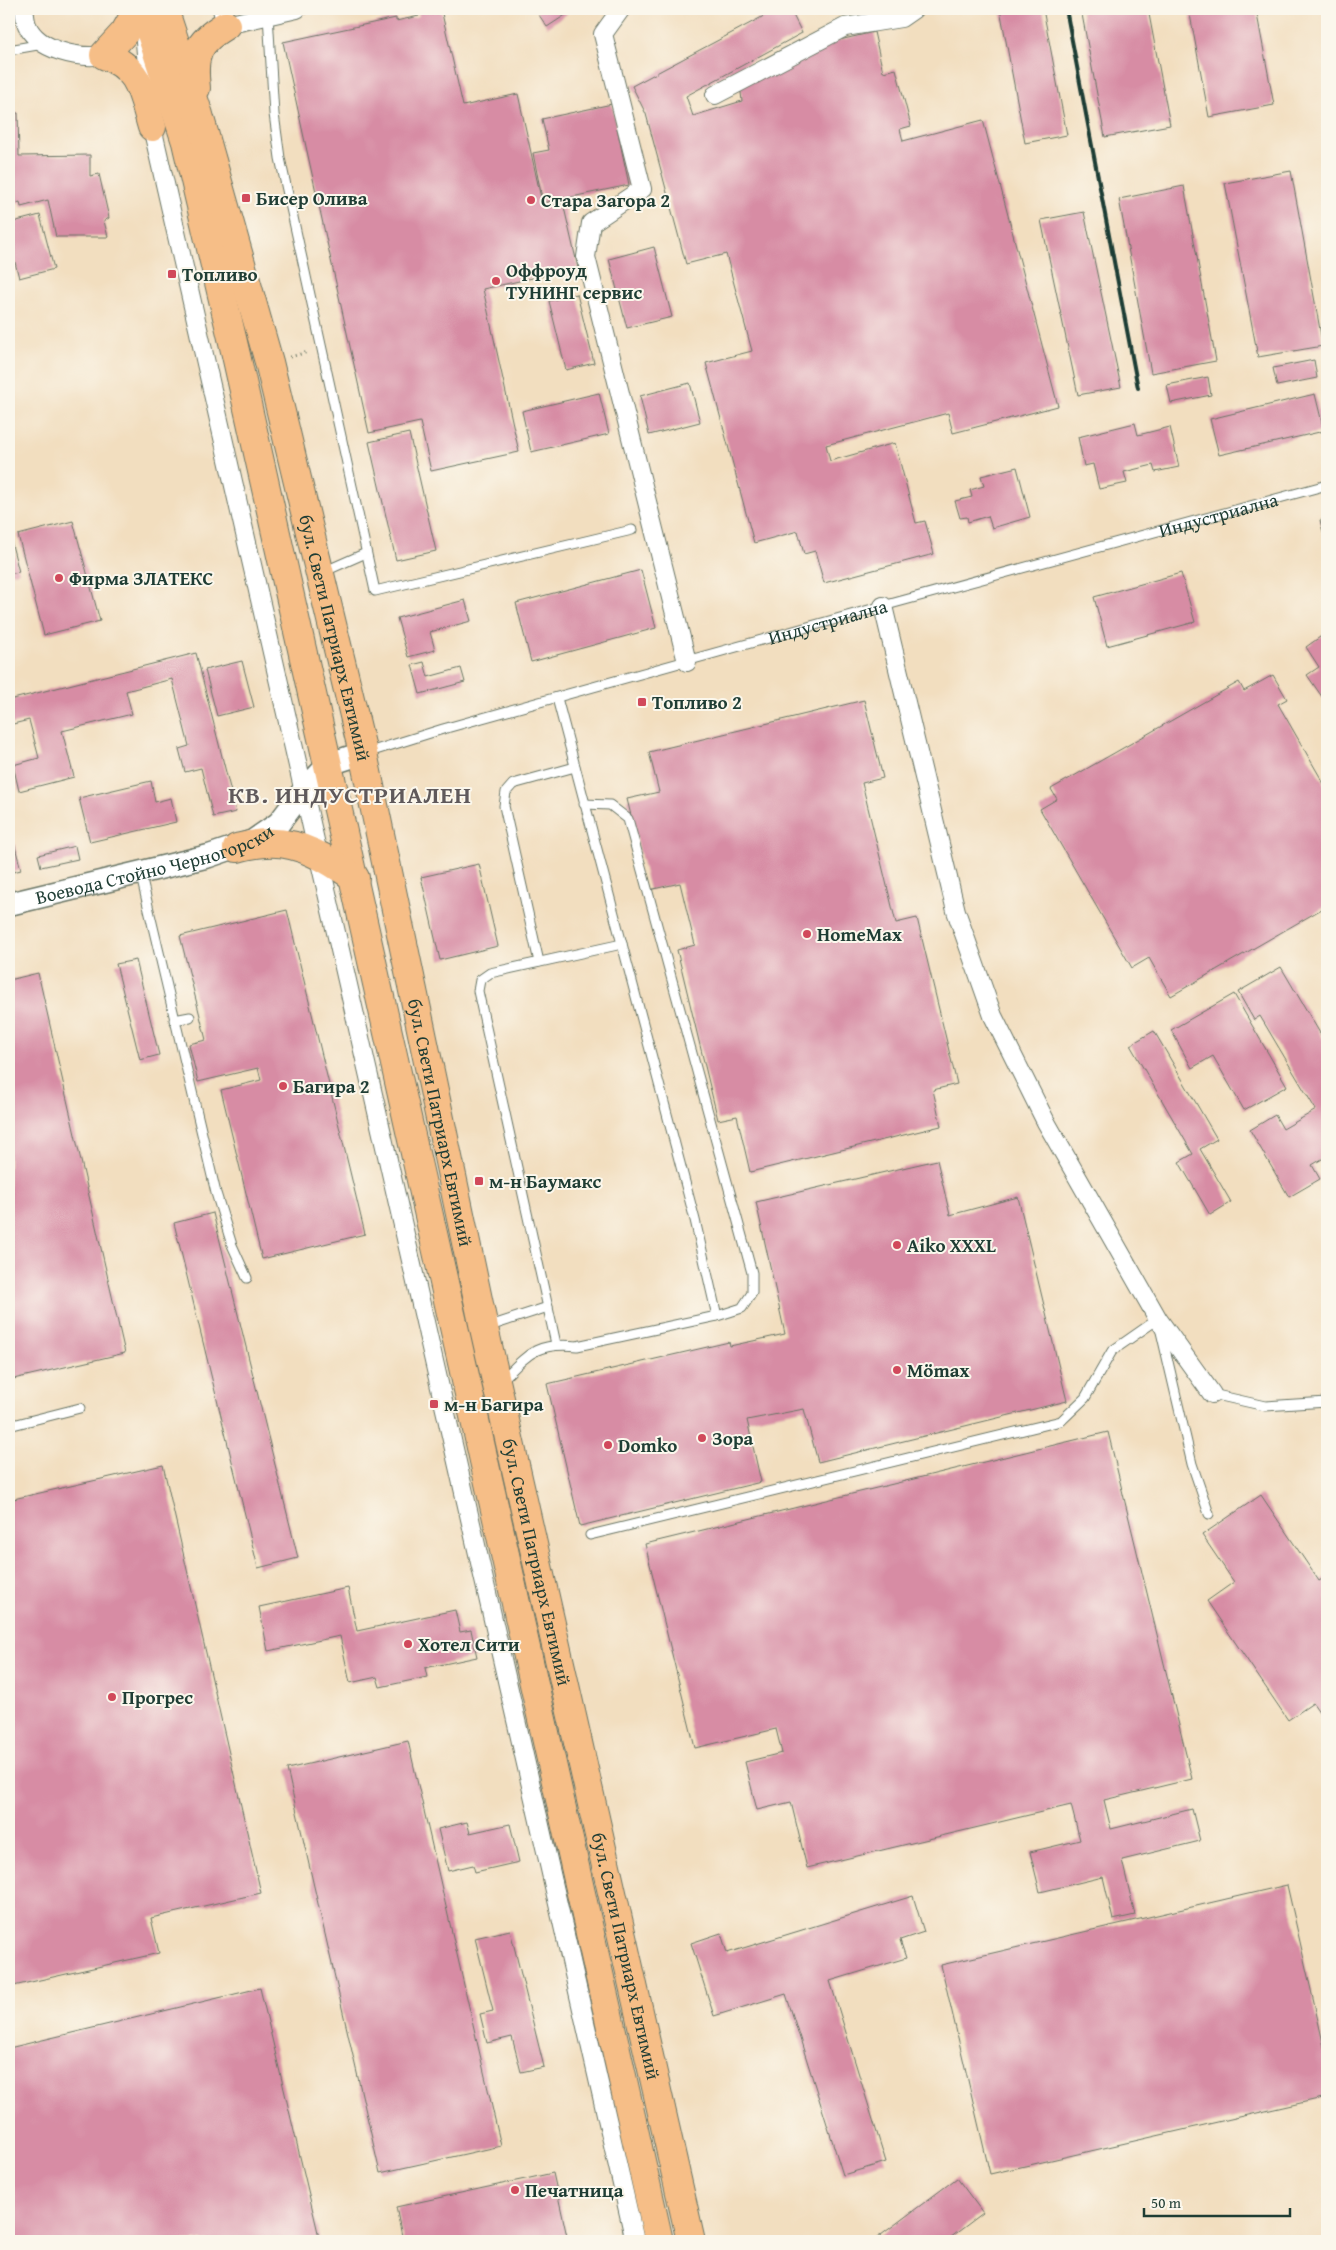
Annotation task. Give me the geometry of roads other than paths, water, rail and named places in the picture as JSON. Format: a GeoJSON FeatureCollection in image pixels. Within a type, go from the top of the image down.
{"type":"FeatureCollection","features":[{"type":"Feature","properties":{"kind":"main road"},"geometry":{"type":"LineString","coordinates":[[141,9],[125,32],[104,55],[126,66],[134,75],[152,127]]}},
{"type":"Feature","properties":{"kind":"main road","name":"бул. Свети Патриарх Евтимий"},"geometry":{"type":"LineString","coordinates":[[141,9],[188,152],[355,878],[659,2241]]}},
{"type":"Feature","properties":{"kind":"main road","name":"бул. Свети Патриарх Евтимий"},"geometry":{"type":"LineString","coordinates":[[164,9],[199,115],[269,362],[363,754],[484,1328],[691,2241]]}},
{"type":"Feature","properties":{"kind":"main road"},"geometry":{"type":"LineString","coordinates":[[174,9],[182,18],[194,24],[210,26],[224,17]]}},
{"type":"Feature","properties":{"kind":"main road"},"geometry":{"type":"LineString","coordinates":[[199,115],[195,78],[198,48],[224,17]]}},
{"type":"Feature","properties":{"kind":"main road"},"geometry":{"type":"LineString","coordinates":[[236,848],[267,842],[300,848],[319,856],[355,878]]}},
{"type":"Feature","properties":{"kind":"street"},"geometry":{"type":"LineString","coordinates":[[24,9],[27,25],[46,44],[69,53],[94,57],[104,55]]}},
{"type":"Feature","properties":{"kind":"street"},"geometry":{"type":"LineString","coordinates":[[141,9],[152,127],[635,2241]]}},
{"type":"Feature","properties":{"kind":"street"},"geometry":{"type":"LineString","coordinates":[[224,17],[268,15],[297,9]]}},
{"type":"Feature","properties":{"kind":"street"},"geometry":{"type":"LineString","coordinates":[[621,9],[603,34],[642,189],[591,223],[586,256],[687,662]]}},
{"type":"Feature","properties":{"kind":"street"},"geometry":{"type":"LineString","coordinates":[[715,94],[845,27],[901,18],[914,9]]}},
{"type":"Feature","properties":{"kind":"street"},"geometry":{"type":"LineString","coordinates":[[883,606],[956,911],[994,1016],[1046,1122],[1158,1319],[1212,1394]]}},
{"type":"Feature","properties":{"kind":"street","name":"Индустриална"},"geometry":{"type":"LineString","coordinates":[[329,764],[363,754]]}},
{"type":"Feature","properties":{"kind":"street","name":"Воевода Стойно Черногорски"},"geometry":{"type":"LineString","coordinates":[[9,904],[236,848],[266,834],[279,823],[304,790],[329,764]]}},
{"type":"Feature","properties":{"kind":"lane"},"geometry":{"type":"LineString","coordinates":[[268,15],[274,114],[280,158],[375,591],[632,530]]}},
{"type":"Feature","properties":{"kind":"lane"},"geometry":{"type":"LineString","coordinates":[[9,50],[46,44]]}},
{"type":"Feature","properties":{"kind":"lane","name":"Индустриална"},"geometry":{"type":"LineString","coordinates":[[363,754],[883,606],[1327,485]]}},
{"type":"Feature","properties":{"kind":"lane"},"geometry":{"type":"LineString","coordinates":[[320,573],[366,553]]}},
{"type":"Feature","properties":{"kind":"lane"},"geometry":{"type":"LineString","coordinates":[[557,698],[695,1220],[717,1316]]}},
{"type":"Feature","properties":{"kind":"lane"},"geometry":{"type":"LineString","coordinates":[[539,962],[504,806],[506,792],[513,784],[575,768]]}},
{"type":"Feature","properties":{"kind":"lane"},"geometry":{"type":"LineString","coordinates":[[498,1385],[529,1353],[556,1344],[577,1346],[717,1316],[742,1308],[752,1293],[752,1273],[628,819],[610,805],[584,804]]}},
{"type":"Feature","properties":{"kind":"lane"},"geometry":{"type":"LineString","coordinates":[[140,872],[216,1193],[232,1246],[247,1278]]}},
{"type":"Feature","properties":{"kind":"lane"},"geometry":{"type":"LineString","coordinates":[[556,1344],[478,992],[480,980],[490,973],[622,944]]}},
{"type":"Feature","properties":{"kind":"lane"},"geometry":{"type":"LineString","coordinates":[[174,1020],[190,1017]]}},
{"type":"Feature","properties":{"kind":"lane"},"geometry":{"type":"LineString","coordinates":[[484,1328],[548,1307]]}},
{"type":"Feature","properties":{"kind":"lane"},"geometry":{"type":"LineString","coordinates":[[590,1535],[1061,1421],[1085,1398],[1112,1352],[1158,1319],[1192,1464],[1210,1514]]}},
{"type":"Feature","properties":{"kind":"lane"},"geometry":{"type":"LineString","coordinates":[[1212,1394],[1265,1406],[1327,1402]]}},
{"type":"Feature","properties":{"kind":"lane"},"geometry":{"type":"LineString","coordinates":[[9,1426],[80,1408]]}},
{"type":"Feature","properties":{"kind":"railway"},"geometry":{"type":"LineString","coordinates":[[1066,9],[1138,388]]}},
{"type":"Feature","properties":{"kind":"railway"},"geometry":{"type":"LineString","coordinates":[[1325,9],[1327,18]]}},
{"type":"Feature","properties":{"kind":"place","name":"Бисер Олива"},"geometry":{"type":"Point","coordinates":[246,198]}},
{"type":"Feature","properties":{"kind":"place","name":"Стара Загора 2"},"geometry":{"type":"Point","coordinates":[531,200]}},
{"type":"Feature","properties":{"kind":"place","name":"Топливо"},"geometry":{"type":"Point","coordinates":[172,274]}},
{"type":"Feature","properties":{"kind":"place","name":"Оффроуд ТУНИНГ сервис"},"geometry":{"type":"Point","coordinates":[496,281]}},
{"type":"Feature","properties":{"kind":"place","name":"Фирма ЗЛАТЕКС"},"geometry":{"type":"Point","coordinates":[59,578]}},
{"type":"Feature","properties":{"kind":"place","name":"Топливо 2"},"geometry":{"type":"Point","coordinates":[642,702]}},
{"type":"Feature","properties":{"kind":"place","name":"HomeMax"},"geometry":{"type":"Point","coordinates":[807,934]}},
{"type":"Feature","properties":{"kind":"place","name":"Багира 2"},"geometry":{"type":"Point","coordinates":[283,1086]}},
{"type":"Feature","properties":{"kind":"place","name":"м-н Баумакс"},"geometry":{"type":"Point","coordinates":[479,1181]}},
{"type":"Feature","properties":{"kind":"place","name":"Aiko XXXL"},"geometry":{"type":"Point","coordinates":[897,1245]}},
{"type":"Feature","properties":{"kind":"place","name":"Mömax"},"geometry":{"type":"Point","coordinates":[897,1370]}},
{"type":"Feature","properties":{"kind":"place","name":"м-н Багира"},"geometry":{"type":"Point","coordinates":[434,1404]}},
{"type":"Feature","properties":{"kind":"place","name":"Зора"},"geometry":{"type":"Point","coordinates":[702,1438]}},
{"type":"Feature","properties":{"kind":"place","name":"Domko"},"geometry":{"type":"Point","coordinates":[608,1445]}},
{"type":"Feature","properties":{"kind":"place","name":"Хотел Сити"},"geometry":{"type":"Point","coordinates":[408,1644]}},
{"type":"Feature","properties":{"kind":"place","name":"Прогрес"},"geometry":{"type":"Point","coordinates":[112,1697]}},
{"type":"Feature","properties":{"kind":"place","name":"Печатница"},"geometry":{"type":"Point","coordinates":[515,2190]}},
{"type":"Feature","properties":{"kind":"district","name":"КВ. ИНДУСТРИАЛЕН"},"geometry":{"type":"Point","coordinates":[350,794]}}]}
